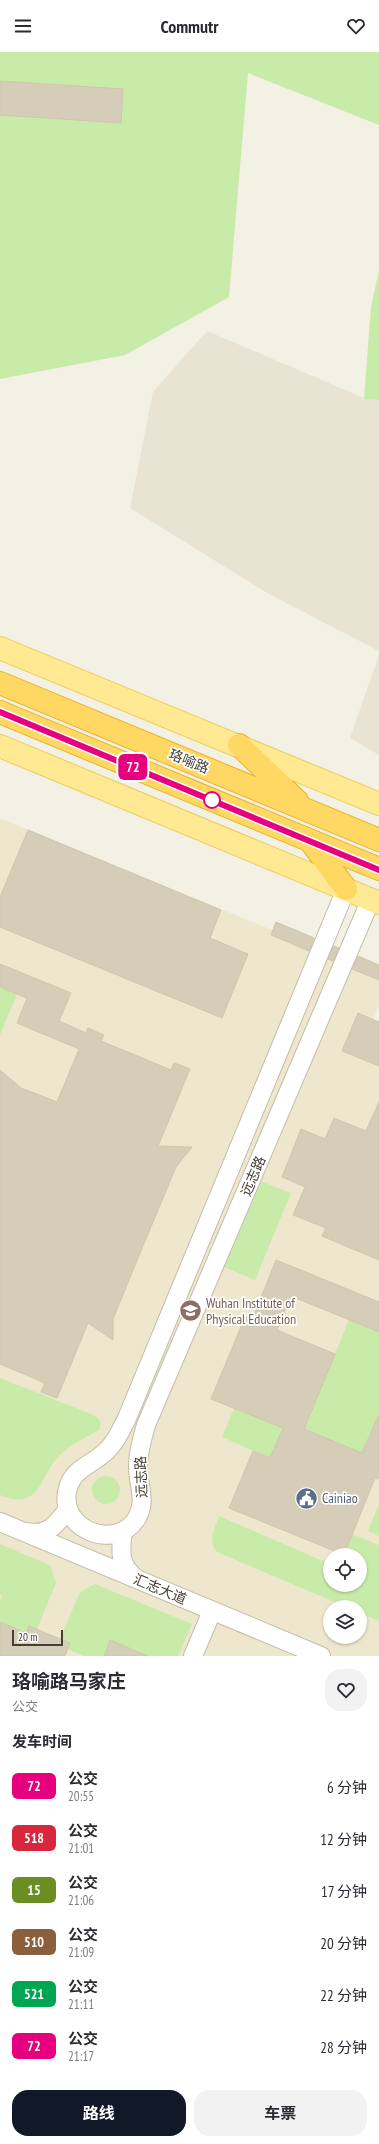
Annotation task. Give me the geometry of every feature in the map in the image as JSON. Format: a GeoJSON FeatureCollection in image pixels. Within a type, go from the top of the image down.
{"type":"FeatureCollection","features":[{"type":"Feature","properties":{"kind":"highway","name":"珞喻路"},"geometry":{"type":"LineString","coordinates":[[0,683],[379,840]]}},
{"type":"Feature","properties":{"kind":"highway","name":"珞喻路"},"geometry":{"type":"LineString","coordinates":[[0,712],[379,870]]}},
{"type":"Feature","properties":{"kind":"highway"},"geometry":{"type":"LineString","coordinates":[[239,745],[307,810]]}},
{"type":"Feature","properties":{"kind":"highway"},"geometry":{"type":"LineString","coordinates":[[310,841],[346,889]]}},
{"type":"Feature","properties":{"kind":"main road"},"geometry":{"type":"LineString","coordinates":[[0,648],[239,745],[379,804]]}},
{"type":"Feature","properties":{"kind":"main road"},"geometry":{"type":"LineString","coordinates":[[0,746],[375,901]]}},
{"type":"Feature","properties":{"kind":"street","name":"远志路"},"geometry":{"type":"LineString","coordinates":[[68,1509],[68,1489],[74,1475],[105,1452],[122,1430],[346,889]]}},
{"type":"Feature","properties":{"kind":"street","name":"远志路"},"geometry":{"type":"LineString","coordinates":[[123,1531],[137,1518],[142,1506],[142,1493],[138,1467],[146,1425],[375,901]]}},
{"type":"Feature","properties":{"kind":"street"},"geometry":{"type":"LineString","coordinates":[[20,1530],[38,1534],[47,1531],[60,1520],[68,1509],[74,1520],[91,1533],[110,1535],[123,1531],[121,1545],[123,1562],[128,1572],[141,1581]]}},
{"type":"Feature","properties":{"kind":"street","name":"汇志大道"},"geometry":{"type":"LineString","coordinates":[[0,1522],[320,1656]]}},
{"type":"Feature","properties":{"kind":"street"},"geometry":{"type":"LineString","coordinates":[[193,1656],[212,1611]]}},
{"type":"Feature","properties":{"kind":"shaded area"},"geometry":{"type":"Polygon","coordinates":[[[207,331],[364,398],[379,400],[379,651],[269,594],[130,508],[153,392],[207,331]]]}},
{"type":"Feature","properties":{"kind":"shaded area"},"geometry":{"type":"Polygon","coordinates":[[[379,655],[379,755],[350,738],[379,655]]]}},
{"type":"Feature","properties":{"kind":"shaded area","name":"Wuhan Institute of Physical Education"},"geometry":{"type":"Polygon","coordinates":[[[0,818],[272,930],[276,922],[379,965],[379,1006],[373,1019],[358,1013],[342,1051],[379,1066],[379,1656],[0,1656],[0,818]]]}},
{"type":"Feature","properties":{"kind":"green space"},"geometry":{"type":"Polygon","coordinates":[[[0,52],[379,52],[379,125],[248,73],[229,297],[125,355],[0,379],[0,52]]]}},
{"type":"Feature","properties":{"kind":"green space"},"geometry":{"type":"Polygon","coordinates":[[[379,271],[379,400],[364,399],[371,307],[379,271]]]}},
{"type":"Feature","properties":{"kind":"green space"},"geometry":{"type":"Polygon","coordinates":[[[0,987],[17,994],[0,1035],[0,987]]]}},
{"type":"Feature","properties":{"kind":"green space"},"geometry":{"type":"Polygon","coordinates":[[[260,1181],[291,1193],[255,1280],[224,1267],[260,1181]]]}},
{"type":"Feature","properties":{"kind":"green space"},"geometry":{"type":"Polygon","coordinates":[[[349,1320],[379,1332],[379,1413],[362,1453],[301,1436],[349,1320]]]}},
{"type":"Feature","properties":{"kind":"green space"},"geometry":{"type":"Polygon","coordinates":[[[0,1378],[96,1416],[101,1422],[99,1430],[73,1444],[60,1455],[53,1463],[38,1489],[32,1495],[24,1499],[14,1499],[0,1495],[0,1378]]]}},
{"type":"Feature","properties":{"kind":"green space"},"geometry":{"type":"Polygon","coordinates":[[[234,1408],[283,1428],[270,1458],[222,1437],[234,1408]]]}},
{"type":"Feature","properties":{"kind":"green space"},"geometry":{"type":"Polygon","coordinates":[[[106,1476],[116,1480],[120,1490],[116,1500],[106,1504],[96,1500],[92,1490],[96,1480],[106,1476]]]}},
{"type":"Feature","properties":{"kind":"green space"},"geometry":{"type":"Polygon","coordinates":[[[379,1504],[379,1536],[368,1531],[379,1504]]]}},
{"type":"Feature","properties":{"kind":"green space"},"geometry":{"type":"Polygon","coordinates":[[[219,1516],[323,1561],[323,1592],[367,1592],[367,1548],[347,1548],[352,1534],[379,1545],[379,1621],[367,1616],[367,1600],[330,1600],[217,1552],[214,1548],[212,1539],[219,1516]]]}},
{"type":"Feature","properties":{"kind":"green space"},"geometry":{"type":"Polygon","coordinates":[[[0,1544],[50,1565],[56,1583],[37,1629],[29,1626],[26,1633],[0,1622],[0,1601],[2,1596],[0,1595],[0,1544]]]}},
{"type":"Feature","properties":{"kind":"green space"},"geometry":{"type":"Polygon","coordinates":[[[95,1584],[192,1624],[178,1656],[132,1656],[134,1650],[110,1640],[104,1656],[84,1656],[68,1649],[70,1643],[60,1639],[80,1592],[95,1584]]]}},
{"type":"Feature","properties":{"kind":"building"},"geometry":{"type":"Polygon","coordinates":[[[0,81],[123,89],[121,123],[0,115],[0,81]]]}},
{"type":"Feature","properties":{"kind":"building"},"geometry":{"type":"Polygon","coordinates":[[[28,830],[221,910],[210,938],[248,954],[222,1018],[0,927],[0,897],[28,830]]]}},
{"type":"Feature","properties":{"kind":"building"},"geometry":{"type":"Polygon","coordinates":[[[276,922],[314,938],[309,951],[271,935],[276,922]]]}},
{"type":"Feature","properties":{"kind":"building"},"geometry":{"type":"Polygon","coordinates":[[[334,946],[339,948],[333,961],[328,959],[334,946]]]}},
{"type":"Feature","properties":{"kind":"building"},"geometry":{"type":"Polygon","coordinates":[[[358,956],[379,965],[379,980],[352,969],[358,956]]]}},
{"type":"Feature","properties":{"kind":"building"},"geometry":{"type":"Polygon","coordinates":[[[0,964],[71,993],[59,1021],[86,1033],[88,1028],[104,1035],[101,1041],[171,1070],[174,1063],[190,1069],[158,1146],[192,1147],[176,1167],[113,1319],[113,1340],[88,1323],[57,1398],[41,1392],[45,1383],[0,1364],[0,1070],[21,1088],[57,1102],[79,1049],[17,1023],[27,998],[0,987],[0,964]]]}},
{"type":"Feature","properties":{"kind":"building"},"geometry":{"type":"Polygon","coordinates":[[[358,1013],[379,1022],[379,1066],[342,1051],[358,1013]]]}},
{"type":"Feature","properties":{"kind":"building"},"geometry":{"type":"Polygon","coordinates":[[[379,1102],[379,1260],[322,1236],[326,1228],[293,1215],[305,1187],[282,1177],[301,1129],[325,1139],[334,1118],[366,1131],[379,1102]]]}},
{"type":"Feature","properties":{"kind":"building"},"geometry":{"type":"Polygon","coordinates":[[[276,1260],[379,1302],[379,1332],[291,1296],[277,1330],[335,1354],[304,1429],[362,1453],[379,1414],[379,1479],[375,1478],[347,1548],[327,1548],[229,1508],[253,1451],[270,1458],[283,1428],[211,1399],[245,1317],[252,1320],[276,1260]]]}},
{"type":"Feature","properties":{"kind":"building"},"geometry":{"type":"Polygon","coordinates":[[[0,1622],[26,1633],[29,1626],[70,1643],[65,1656],[0,1656],[0,1622]]]}},
{"type":"Feature","properties":{"kind":"building"},"geometry":{"type":"Polygon","coordinates":[[[110,1640],[148,1656],[104,1656],[110,1640]]]}},
{"type":"Feature","properties":{"kind":"bus line","name":"72"},"geometry":{"type":"LineString","coordinates":[[0,712],[379,870]]}},
{"type":"Feature","properties":{"kind":"place","name":"Wuhan Institute of Physical Education"},"geometry":{"type":"Point","coordinates":[190,1311]}},
{"type":"Feature","properties":{"kind":"place","name":"Cainiao"},"geometry":{"type":"Point","coordinates":[307,1498]}}]}
